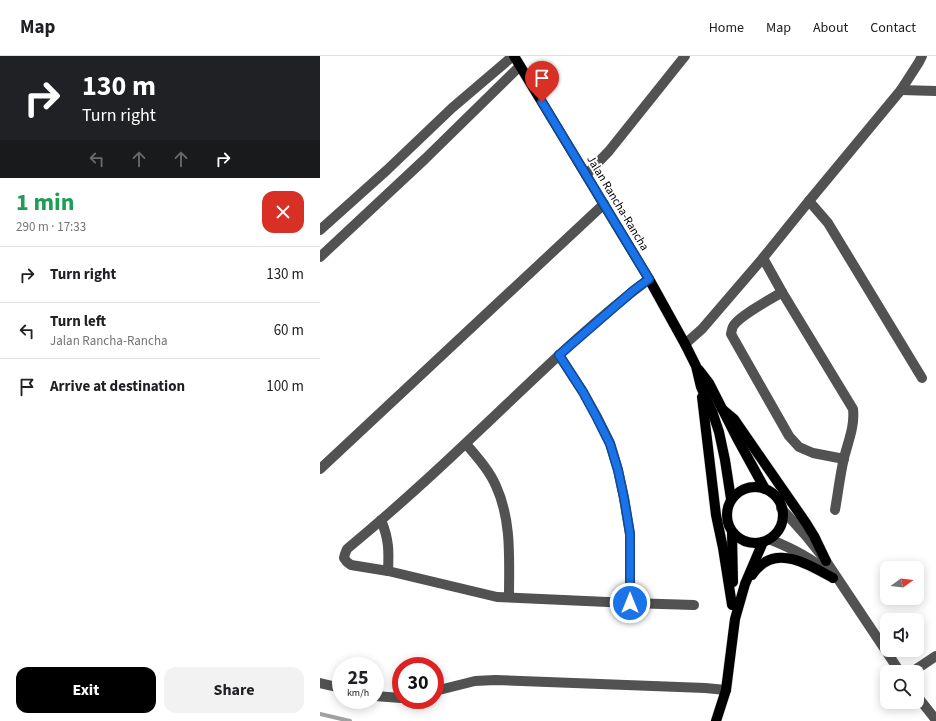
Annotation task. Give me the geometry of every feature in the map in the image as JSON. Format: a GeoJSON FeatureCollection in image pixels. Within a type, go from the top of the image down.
{"type":"FeatureCollection","features":[{"type":"Feature","properties":{"kind":"main road","name":"Jalan Rancha-Rancha"},"geometry":{"type":"LineString","coordinates":[[514,56],[649,279],[696,366]]}},
{"type":"Feature","properties":{"kind":"main road"},"geometry":{"type":"LineString","coordinates":[[696,366],[701,387],[716,515],[735,619]]}},
{"type":"Feature","properties":{"kind":"main road"},"geometry":{"type":"LineString","coordinates":[[696,366],[709,383],[765,489]]}},
{"type":"Feature","properties":{"kind":"main road"},"geometry":{"type":"LineString","coordinates":[[701,387],[712,411],[719,432],[731,499]]}},
{"type":"Feature","properties":{"kind":"main road"},"geometry":{"type":"LineString","coordinates":[[722,409],[734,419],[767,466],[810,529],[826,561]]}},
{"type":"Feature","properties":{"kind":"main road"},"geometry":{"type":"LineString","coordinates":[[732,533],[743,540],[752,543],[766,540],[776,533],[781,526],[782,517],[778,500],[772,493],[765,489],[755,487],[746,488],[738,492],[731,499],[727,516],[732,533],[732,605]]}},
{"type":"Feature","properties":{"kind":"main road"},"geometry":{"type":"LineString","coordinates":[[716,721],[726,690],[735,619],[744,584],[766,540]]}},
{"type":"Feature","properties":{"kind":"main road"},"geometry":{"type":"LineString","coordinates":[[744,584],[760,565],[772,559],[785,558],[805,563],[833,578]]}},
{"type":"Feature","properties":{"kind":"street"},"geometry":{"type":"LineString","coordinates":[[320,230],[387,170],[452,108],[514,56]]}},
{"type":"Feature","properties":{"kind":"street"},"geometry":{"type":"LineString","coordinates":[[586,176],[685,56]]}},
{"type":"Feature","properties":{"kind":"street"},"geometry":{"type":"LineString","coordinates":[[685,344],[702,329],[763,258],[901,90],[922,56]]}},
{"type":"Feature","properties":{"kind":"street"},"geometry":{"type":"LineString","coordinates":[[320,257],[425,159],[520,66]]}},
{"type":"Feature","properties":{"kind":"street"},"geometry":{"type":"LineString","coordinates":[[901,90],[936,91]]}},
{"type":"Feature","properties":{"kind":"street"},"geometry":{"type":"LineString","coordinates":[[809,201],[828,223],[922,378]]}},
{"type":"Feature","properties":{"kind":"street"},"geometry":{"type":"LineString","coordinates":[[320,469],[604,204]]}},
{"type":"Feature","properties":{"kind":"street"},"geometry":{"type":"LineString","coordinates":[[763,258],[852,410],[854,417],[844,459],[835,510]]}},
{"type":"Feature","properties":{"kind":"street"},"geometry":{"type":"LineString","coordinates":[[649,279],[634,290],[559,355],[466,444],[347,549],[344,558],[352,565],[388,571],[497,597],[694,605]]}},
{"type":"Feature","properties":{"kind":"street"},"geometry":{"type":"LineString","coordinates":[[782,292],[735,323],[731,334],[789,436],[799,447],[814,453],[844,459]]}},
{"type":"Feature","properties":{"kind":"street"},"geometry":{"type":"LineString","coordinates":[[559,355],[583,392],[597,418],[610,444],[618,470],[630,534],[630,603]]}},
{"type":"Feature","properties":{"kind":"street"},"geometry":{"type":"LineString","coordinates":[[466,444],[486,468],[496,486],[503,506],[508,525],[509,597]]}},
{"type":"Feature","properties":{"kind":"street"},"geometry":{"type":"LineString","coordinates":[[781,508],[826,561],[895,665]]}},
{"type":"Feature","properties":{"kind":"street"},"geometry":{"type":"LineString","coordinates":[[381,520],[386,532],[389,547],[388,571]]}},
{"type":"Feature","properties":{"kind":"street"},"geometry":{"type":"LineString","coordinates":[[766,540],[803,554],[821,566],[847,592]]}},
{"type":"Feature","properties":{"kind":"street"},"geometry":{"type":"LineString","coordinates":[[922,665],[936,656]]}},
{"type":"Feature","properties":{"kind":"street"},"geometry":{"type":"LineString","coordinates":[[444,690],[476,681],[495,680],[726,690]]}},
{"type":"Feature","properties":{"kind":"street"},"geometry":{"type":"LineString","coordinates":[[320,684],[332,686]]}},
{"type":"Feature","properties":{"kind":"street"},"geometry":{"type":"LineString","coordinates":[[924,705],[936,720]]}},
{"type":"Feature","properties":{"kind":"waterway"},"geometry":{"type":"LineString","coordinates":[[320,714],[350,721]]}},
{"type":"Feature","properties":{"kind":"route"},"geometry":{"type":"LineString","coordinates":[[542,102],[649,279],[634,290],[559,355],[583,392],[597,418],[610,444],[618,470],[630,534],[630,603]]}}]}
